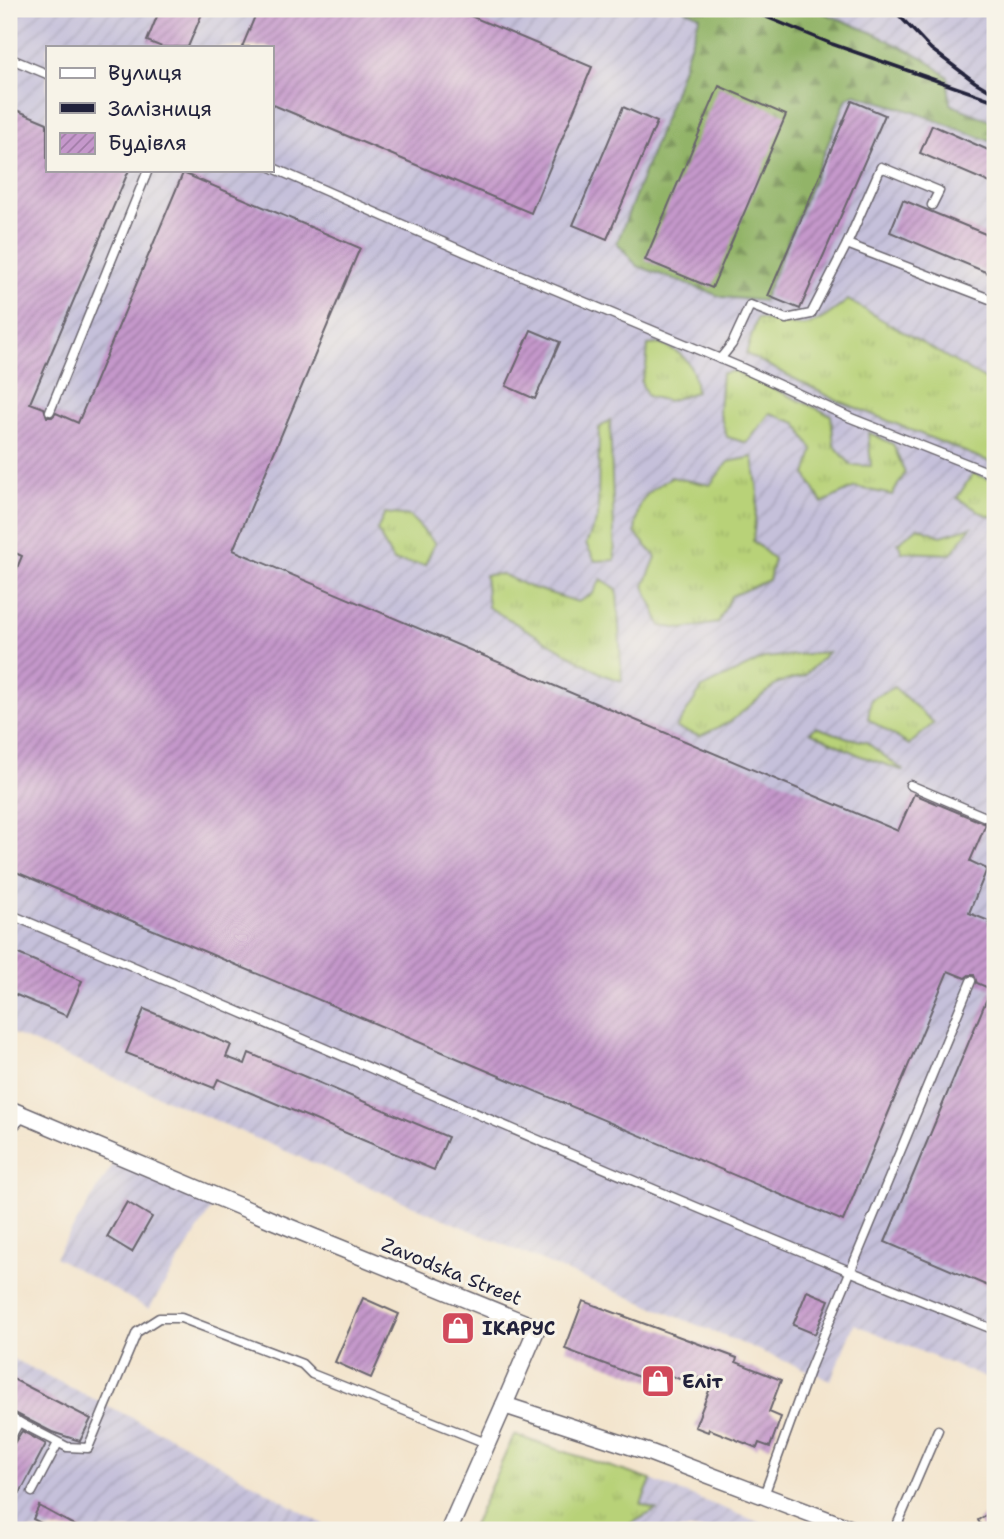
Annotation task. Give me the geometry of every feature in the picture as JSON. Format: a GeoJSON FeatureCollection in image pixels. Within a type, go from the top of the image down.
{"type":"FeatureCollection","features":[{"type":"Feature","properties":{"kind":"street","name":"Zavodska Street"},"geometry":{"type":"LineString","coordinates":[[9,1109],[537,1328],[504,1405]]}},
{"type":"Feature","properties":{"kind":"street"},"geometry":{"type":"LineString","coordinates":[[449,1530],[504,1405],[651,1453],[854,1530]]}},
{"type":"Feature","properties":{"kind":"lane"},"geometry":{"type":"LineString","coordinates":[[9,58],[46,74]]}},
{"type":"Feature","properties":{"kind":"lane"},"geometry":{"type":"LineString","coordinates":[[720,359],[732,344],[750,305],[786,319],[811,314],[881,167],[939,191],[932,205]]}},
{"type":"Feature","properties":{"kind":"lane"},"geometry":{"type":"LineString","coordinates":[[273,168],[863,423],[995,475]]}},
{"type":"Feature","properties":{"kind":"lane"},"geometry":{"type":"LineString","coordinates":[[50,411],[147,172]]}},
{"type":"Feature","properties":{"kind":"lane"},"geometry":{"type":"LineString","coordinates":[[846,244],[995,302]]}},
{"type":"Feature","properties":{"kind":"lane"},"geometry":{"type":"LineString","coordinates":[[910,785],[995,821]]}},
{"type":"Feature","properties":{"kind":"lane"},"geometry":{"type":"LineString","coordinates":[[9,914],[849,1272],[995,1331]]}},
{"type":"Feature","properties":{"kind":"lane"},"geometry":{"type":"LineString","coordinates":[[764,1495],[809,1371],[971,981]]}},
{"type":"Feature","properties":{"kind":"lane"},"geometry":{"type":"LineString","coordinates":[[9,1131],[25,1116]]}},
{"type":"Feature","properties":{"kind":"lane"},"geometry":{"type":"LineString","coordinates":[[9,1418],[67,1447],[88,1448],[102,1421],[137,1332],[159,1318],[181,1318],[302,1364],[312,1374],[486,1443]]}},
{"type":"Feature","properties":{"kind":"lane"},"geometry":{"type":"LineString","coordinates":[[9,1440],[19,1422]]}},
{"type":"Feature","properties":{"kind":"lane"},"geometry":{"type":"LineString","coordinates":[[895,1530],[939,1430]]}},
{"type":"Feature","properties":{"kind":"lane"},"geometry":{"type":"LineString","coordinates":[[32,1492],[58,1443]]}},
{"type":"Feature","properties":{"kind":"shaded area"},"geometry":{"type":"Polygon","coordinates":[[[9,9],[982,9],[995,14],[995,1382],[854,1324],[831,1380],[558,1268],[9,1032],[9,9]]]}},
{"type":"Feature","properties":{"kind":"shaded area"},"geometry":{"type":"Polygon","coordinates":[[[114,1163],[213,1206],[149,1309],[55,1257],[114,1163]]]}},
{"type":"Feature","properties":{"kind":"shaded area"},"geometry":{"type":"Polygon","coordinates":[[[9,1357],[179,1441],[333,1530],[9,1530],[9,1357]]]}},
{"type":"Feature","properties":{"kind":"shaded area"},"geometry":{"type":"Polygon","coordinates":[[[514,1435],[651,1480],[779,1530],[471,1530],[514,1435]]]}},
{"type":"Feature","properties":{"kind":"green space"},"geometry":{"type":"Polygon","coordinates":[[[684,9],[814,9],[871,32],[924,58],[948,77],[950,104],[995,123],[995,143],[914,112],[855,94],[847,98],[763,301],[722,297],[637,266],[617,243],[673,96],[700,16],[684,9]]]}},
{"type":"Feature","properties":{"kind":"green space"},"geometry":{"type":"Polygon","coordinates":[[[848,300],[995,385],[995,464],[834,399],[746,354],[757,318],[806,325],[824,318],[848,300]]]}},
{"type":"Feature","properties":{"kind":"green space"},"geometry":{"type":"Polygon","coordinates":[[[659,344],[675,351],[686,360],[693,374],[696,392],[668,401],[647,396],[641,382],[646,367],[648,345],[659,344]]]}},
{"type":"Feature","properties":{"kind":"green space"},"geometry":{"type":"Polygon","coordinates":[[[735,371],[831,415],[834,445],[851,465],[871,466],[868,432],[893,444],[905,473],[892,495],[855,487],[822,503],[806,475],[813,450],[796,423],[770,413],[747,443],[727,437],[719,411],[722,373],[735,371]]]}},
{"type":"Feature","properties":{"kind":"green space"},"geometry":{"type":"Polygon","coordinates":[[[610,420],[615,560],[595,561],[586,544],[598,517],[599,428],[610,420]]]}},
{"type":"Feature","properties":{"kind":"green space"},"geometry":{"type":"Polygon","coordinates":[[[753,457],[758,492],[753,541],[774,559],[769,580],[731,596],[718,623],[683,629],[661,626],[644,586],[656,557],[635,533],[643,499],[671,477],[710,485],[728,462],[753,457]]]}},
{"type":"Feature","properties":{"kind":"green space"},"geometry":{"type":"Polygon","coordinates":[[[973,473],[995,482],[995,518],[957,498],[973,473]]]}},
{"type":"Feature","properties":{"kind":"green space"},"geometry":{"type":"Polygon","coordinates":[[[385,513],[410,516],[435,543],[425,565],[393,561],[377,530],[385,513]]]}},
{"type":"Feature","properties":{"kind":"green space"},"geometry":{"type":"Polygon","coordinates":[[[918,527],[941,536],[971,527],[951,554],[902,552],[898,543],[918,527]]]}},
{"type":"Feature","properties":{"kind":"green space"},"geometry":{"type":"Polygon","coordinates":[[[502,574],[527,586],[578,602],[593,593],[601,579],[617,589],[622,681],[604,675],[488,607],[485,575],[502,574]]]}},
{"type":"Feature","properties":{"kind":"green space"},"geometry":{"type":"Polygon","coordinates":[[[828,652],[804,676],[778,683],[730,722],[700,736],[676,728],[702,688],[764,658],[828,652]]]}},
{"type":"Feature","properties":{"kind":"green space"},"geometry":{"type":"Polygon","coordinates":[[[894,687],[934,723],[909,745],[868,719],[871,699],[894,687]]]}},
{"type":"Feature","properties":{"kind":"green space"},"geometry":{"type":"Polygon","coordinates":[[[816,727],[866,742],[904,771],[861,756],[810,732],[816,727]]]}},
{"type":"Feature","properties":{"kind":"green space"},"geometry":{"type":"Polygon","coordinates":[[[514,1435],[651,1480],[641,1504],[656,1510],[623,1530],[471,1530],[514,1435]]]}},
{"type":"Feature","properties":{"kind":"building"},"geometry":{"type":"Polygon","coordinates":[[[160,9],[204,9],[188,46],[160,46],[147,41],[160,9]]]}},
{"type":"Feature","properties":{"kind":"building"},"geometry":{"type":"Polygon","coordinates":[[[258,9],[454,9],[592,67],[531,213],[273,105],[273,46],[242,46],[258,9]]]}},
{"type":"Feature","properties":{"kind":"building"},"geometry":{"type":"Polygon","coordinates":[[[719,86],[786,115],[712,288],[645,260],[719,86]]]}},
{"type":"Feature","properties":{"kind":"building"},"geometry":{"type":"Polygon","coordinates":[[[852,101],[885,115],[800,309],[768,296],[852,101]]]}},
{"type":"Feature","properties":{"kind":"building"},"geometry":{"type":"Polygon","coordinates":[[[9,107],[46,123],[46,172],[128,172],[30,403],[44,408],[47,417],[56,413],[78,423],[183,173],[360,248],[233,550],[898,831],[914,794],[986,824],[970,861],[987,869],[969,913],[989,921],[990,928],[995,930],[995,1289],[885,1242],[991,989],[977,983],[974,975],[965,978],[948,971],[843,1221],[9,869],[9,587],[22,556],[9,550],[9,107]]]}},
{"type":"Feature","properties":{"kind":"building"},"geometry":{"type":"Polygon","coordinates":[[[623,107],[657,122],[607,239],[573,225],[623,107]]]}},
{"type":"Feature","properties":{"kind":"building"},"geometry":{"type":"Polygon","coordinates":[[[932,125],[995,153],[995,185],[920,153],[932,125]]]}},
{"type":"Feature","properties":{"kind":"building"},"geometry":{"type":"Polygon","coordinates":[[[903,200],[995,238],[995,276],[890,232],[903,200]]]}},
{"type":"Feature","properties":{"kind":"building"},"geometry":{"type":"Polygon","coordinates":[[[531,330],[560,342],[535,399],[506,386],[531,330]]]}},
{"type":"Feature","properties":{"kind":"building"},"geometry":{"type":"Polygon","coordinates":[[[9,950],[82,981],[67,1016],[9,992],[9,950]]]}},
{"type":"Feature","properties":{"kind":"building"},"geometry":{"type":"Polygon","coordinates":[[[144,1009],[231,1045],[226,1057],[245,1064],[249,1053],[448,1137],[434,1170],[218,1079],[214,1088],[126,1053],[144,1009]]]}},
{"type":"Feature","properties":{"kind":"building"},"geometry":{"type":"Polygon","coordinates":[[[127,1202],[152,1217],[132,1252],[107,1237],[127,1202]]]}},
{"type":"Feature","properties":{"kind":"building"},"geometry":{"type":"Polygon","coordinates":[[[807,1291],[829,1300],[815,1334],[793,1325],[807,1291]]]}},
{"type":"Feature","properties":{"kind":"building"},"geometry":{"type":"Polygon","coordinates":[[[363,1298],[399,1314],[371,1378],[335,1362],[363,1298]]]}},
{"type":"Feature","properties":{"kind":"building"},"geometry":{"type":"Polygon","coordinates":[[[583,1301],[737,1358],[736,1362],[781,1380],[769,1412],[781,1417],[770,1447],[759,1443],[757,1448],[709,1429],[708,1432],[695,1427],[712,1383],[693,1376],[690,1383],[656,1370],[652,1382],[565,1349],[583,1301]]]}},
{"type":"Feature","properties":{"kind":"building"},"geometry":{"type":"Polygon","coordinates":[[[9,1377],[91,1419],[80,1441],[52,1432],[9,1410],[9,1377]]]}},
{"type":"Feature","properties":{"kind":"building"},"geometry":{"type":"Polygon","coordinates":[[[22,1431],[46,1444],[20,1493],[9,1487],[9,1451],[22,1431]]]}},
{"type":"Feature","properties":{"kind":"building"},"geometry":{"type":"Polygon","coordinates":[[[39,1506],[83,1530],[54,1530],[33,1519],[39,1506]]]}},
{"type":"Feature","properties":{"kind":"building"},"geometry":{"type":"Polygon","coordinates":[[[989,1513],[995,1515],[995,1530],[983,1530],[978,1520],[989,1513]]]}},
{"type":"Feature","properties":{"kind":"railway"},"geometry":{"type":"LineString","coordinates":[[747,9],[832,44],[995,101]]}},
{"type":"Feature","properties":{"kind":"railway"},"geometry":{"type":"LineString","coordinates":[[893,9],[931,49],[995,94]]}},
{"type":"Feature","properties":{"kind":"place","name":"ІКАРУС"},"geometry":{"type":"Point","coordinates":[458,1328]}},
{"type":"Feature","properties":{"kind":"place","name":"Еліт"},"geometry":{"type":"Point","coordinates":[658,1381]}}]}
